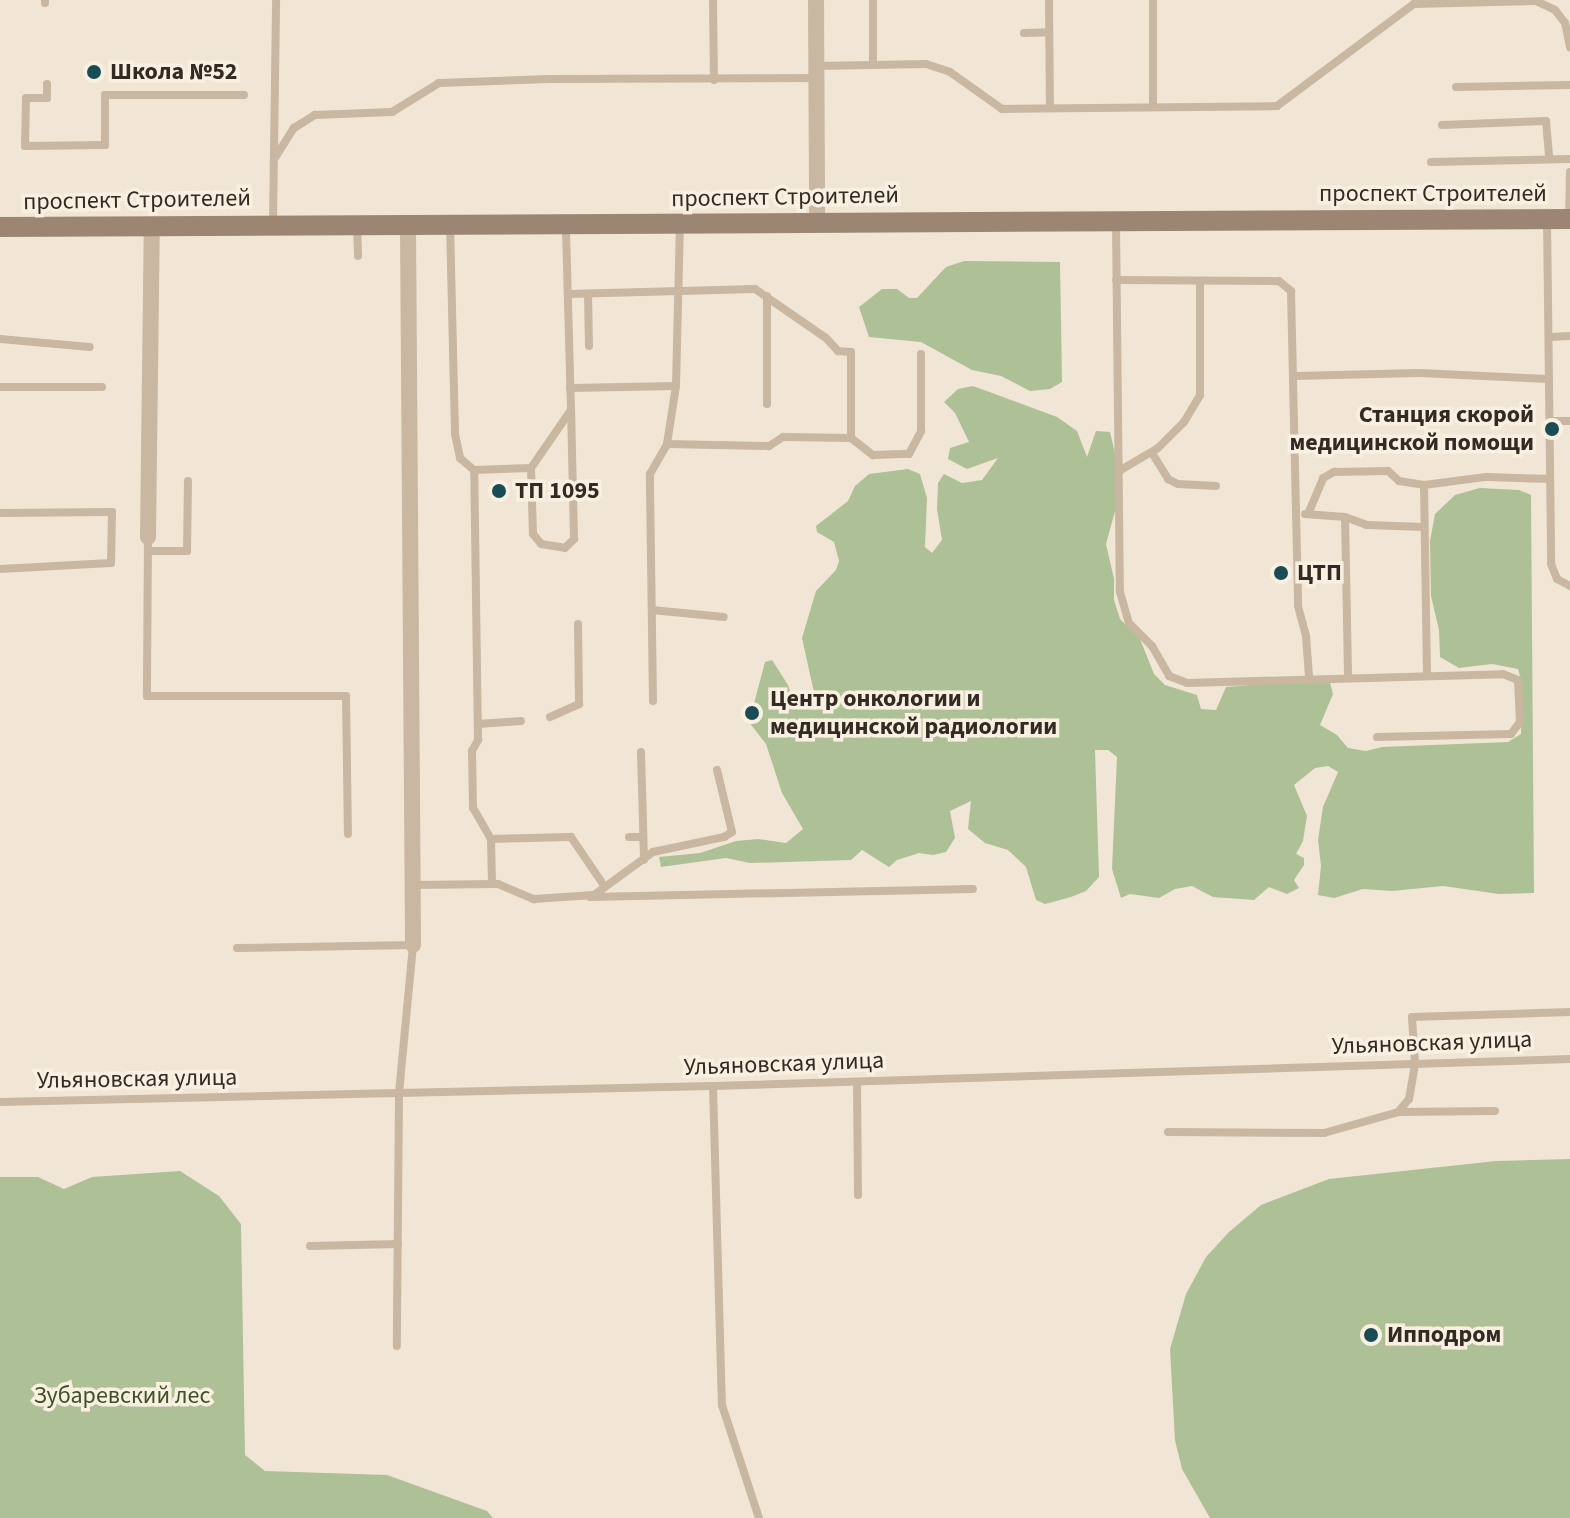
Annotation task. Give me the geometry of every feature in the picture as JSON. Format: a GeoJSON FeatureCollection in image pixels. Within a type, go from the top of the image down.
{"type":"FeatureCollection","features":[{"type":"Feature","properties":{"kind":"main road","name":"проспект Строителей"},"geometry":{"type":"LineString","coordinates":[[0,227],[1570,219]]}},
{"type":"Feature","properties":{"kind":"street"},"geometry":{"type":"LineString","coordinates":[[816,0],[817,222]]}},
{"type":"Feature","properties":{"kind":"street"},"geometry":{"type":"LineString","coordinates":[[408,225],[413,945]]}},
{"type":"Feature","properties":{"kind":"street"},"geometry":{"type":"LineString","coordinates":[[148,544],[152,226]]}},
{"type":"Feature","properties":{"kind":"lane"},"geometry":{"type":"LineString","coordinates":[[273,225],[276,0]]}},
{"type":"Feature","properties":{"kind":"lane"},"geometry":{"type":"LineString","coordinates":[[713,0],[714,80]]}},
{"type":"Feature","properties":{"kind":"lane"},"geometry":{"type":"LineString","coordinates":[[873,0],[873,64]]}},
{"type":"Feature","properties":{"kind":"lane"},"geometry":{"type":"LineString","coordinates":[[1049,0],[1049,32],[1054,64],[1050,108]]}},
{"type":"Feature","properties":{"kind":"lane"},"geometry":{"type":"LineString","coordinates":[[1153,0],[1153,107]]}},
{"type":"Feature","properties":{"kind":"lane"},"geometry":{"type":"LineString","coordinates":[[275,158],[294,128],[315,115],[392,112],[439,83],[549,79],[714,80],[873,64],[926,64],[950,72],[1002,109],[1277,106],[1414,2],[1536,1],[1555,10],[1565,23],[1570,47]]}},
{"type":"Feature","properties":{"kind":"lane"},"geometry":{"type":"LineString","coordinates":[[1024,33],[1049,32]]}},
{"type":"Feature","properties":{"kind":"lane"},"geometry":{"type":"LineString","coordinates":[[47,84],[47,98],[26,98],[25,146],[105,145],[105,95],[244,95]]}},
{"type":"Feature","properties":{"kind":"lane"},"geometry":{"type":"LineString","coordinates":[[1456,87],[1570,85]]}},
{"type":"Feature","properties":{"kind":"lane"},"geometry":{"type":"LineString","coordinates":[[1442,125],[1546,121],[1549,159]]}},
{"type":"Feature","properties":{"kind":"lane"},"geometry":{"type":"LineString","coordinates":[[1431,162],[1570,159]]}},
{"type":"Feature","properties":{"kind":"lane"},"geometry":{"type":"LineString","coordinates":[[1570,172],[1570,219]]}},
{"type":"Feature","properties":{"kind":"lane"},"geometry":{"type":"LineString","coordinates":[[1547,220],[1551,564],[1557,579],[1570,586]]}},
{"type":"Feature","properties":{"kind":"lane"},"geometry":{"type":"LineString","coordinates":[[1116,221],[1119,471],[1124,612],[1129,623],[1152,646],[1169,676],[1187,683],[1348,676],[1511,675],[1518,680],[1518,728],[1503,735],[1377,737]]}},
{"type":"Feature","properties":{"kind":"lane"},"geometry":{"type":"LineString","coordinates":[[653,701],[650,474],[667,444],[676,386],[680,224]]}},
{"type":"Feature","properties":{"kind":"lane"},"geometry":{"type":"LineString","coordinates":[[357,225],[358,256]]}},
{"type":"Feature","properties":{"kind":"lane"},"geometry":{"type":"LineString","coordinates":[[450,225],[455,434],[460,458],[474,470],[531,468]]}},
{"type":"Feature","properties":{"kind":"lane"},"geometry":{"type":"LineString","coordinates":[[566,225],[571,410],[574,539],[565,548],[541,544],[533,534],[531,468],[571,410]]}},
{"type":"Feature","properties":{"kind":"lane"},"geometry":{"type":"LineString","coordinates":[[1116,280],[1286,284],[1294,301],[1298,606],[1306,636],[1309,677]]}},
{"type":"Feature","properties":{"kind":"lane"},"geometry":{"type":"LineString","coordinates":[[1119,471],[1152,453],[1184,422],[1200,395],[1200,281]]}},
{"type":"Feature","properties":{"kind":"lane"},"geometry":{"type":"LineString","coordinates":[[568,294],[755,289],[826,338],[838,351],[851,352],[851,438]]}},
{"type":"Feature","properties":{"kind":"lane"},"geometry":{"type":"LineString","coordinates":[[588,294],[589,346]]}},
{"type":"Feature","properties":{"kind":"lane"},"geometry":{"type":"LineString","coordinates":[[767,296],[767,404]]}},
{"type":"Feature","properties":{"kind":"lane"},"geometry":{"type":"LineString","coordinates":[[1549,337],[1570,336]]}},
{"type":"Feature","properties":{"kind":"lane"},"geometry":{"type":"LineString","coordinates":[[0,339],[90,347]]}},
{"type":"Feature","properties":{"kind":"lane"},"geometry":{"type":"LineString","coordinates":[[667,444],[769,446],[783,437],[851,438],[873,455],[909,454],[921,431],[921,354]]}},
{"type":"Feature","properties":{"kind":"lane"},"geometry":{"type":"LineString","coordinates":[[1294,376],[1420,373],[1549,379]]}},
{"type":"Feature","properties":{"kind":"lane"},"geometry":{"type":"LineString","coordinates":[[570,388],[676,386]]}},
{"type":"Feature","properties":{"kind":"lane"},"geometry":{"type":"LineString","coordinates":[[0,387],[102,387]]}},
{"type":"Feature","properties":{"kind":"lane"},"geometry":{"type":"LineString","coordinates":[[1550,421],[1570,421]]}},
{"type":"Feature","properties":{"kind":"lane"},"geometry":{"type":"LineString","coordinates":[[1152,453],[1168,479],[1178,484],[1216,486]]}},
{"type":"Feature","properties":{"kind":"lane"},"geometry":{"type":"LineString","coordinates":[[474,470],[478,740],[472,751],[473,808],[491,839],[492,884]]}},
{"type":"Feature","properties":{"kind":"lane"},"geometry":{"type":"LineString","coordinates":[[1308,514],[1323,478],[1334,472],[1388,471],[1399,481],[1424,485],[1486,477],[1550,479]]}},
{"type":"Feature","properties":{"kind":"lane"},"geometry":{"type":"LineString","coordinates":[[188,481],[187,551],[148,544],[147,696],[346,696],[348,834]]}},
{"type":"Feature","properties":{"kind":"lane"},"geometry":{"type":"LineString","coordinates":[[1424,485],[1427,676]]}},
{"type":"Feature","properties":{"kind":"lane"},"geometry":{"type":"LineString","coordinates":[[0,513],[112,512],[111,563],[0,569]]}},
{"type":"Feature","properties":{"kind":"lane"},"geometry":{"type":"LineString","coordinates":[[1296,514],[1345,517],[1367,525],[1424,527]]}},
{"type":"Feature","properties":{"kind":"lane"},"geometry":{"type":"LineString","coordinates":[[1345,517],[1348,676]]}},
{"type":"Feature","properties":{"kind":"lane"},"geometry":{"type":"LineString","coordinates":[[652,610],[724,617]]}},
{"type":"Feature","properties":{"kind":"lane"},"geometry":{"type":"LineString","coordinates":[[550,717],[579,704],[578,624]]}},
{"type":"Feature","properties":{"kind":"lane"},"geometry":{"type":"LineString","coordinates":[[478,724],[521,721]]}},
{"type":"Feature","properties":{"kind":"lane"},"geometry":{"type":"LineString","coordinates":[[641,752],[644,860]]}},
{"type":"Feature","properties":{"kind":"lane"},"geometry":{"type":"LineString","coordinates":[[587,897],[669,847],[724,837],[732,832],[717,770]]}},
{"type":"Feature","properties":{"kind":"lane"},"geometry":{"type":"LineString","coordinates":[[491,839],[571,837],[605,887]]}},
{"type":"Feature","properties":{"kind":"lane"},"geometry":{"type":"LineString","coordinates":[[629,837],[643,837]]}},
{"type":"Feature","properties":{"kind":"lane"},"geometry":{"type":"LineString","coordinates":[[413,885],[511,886],[534,899],[973,889]]}},
{"type":"Feature","properties":{"kind":"lane"},"geometry":{"type":"LineString","coordinates":[[237,948],[413,945],[399,1094],[397,1346]]}},
{"type":"Feature","properties":{"kind":"lane"},"geometry":{"type":"LineString","coordinates":[[1398,1112],[1409,1099],[1415,1064],[1412,1017],[1570,1012]]}},
{"type":"Feature","properties":{"kind":"lane","name":"Ульяновская улица"},"geometry":{"type":"LineString","coordinates":[[0,1102],[713,1086],[1570,1059]]}},
{"type":"Feature","properties":{"kind":"lane"},"geometry":{"type":"LineString","coordinates":[[857,1082],[858,1195]]}},
{"type":"Feature","properties":{"kind":"lane"},"geometry":{"type":"LineString","coordinates":[[713,1086],[722,1405],[759,1518]]}},
{"type":"Feature","properties":{"kind":"lane"},"geometry":{"type":"LineString","coordinates":[[1168,1132],[1324,1133],[1398,1112],[1495,1111]]}},
{"type":"Feature","properties":{"kind":"lane"},"geometry":{"type":"LineString","coordinates":[[310,1246],[398,1244]]}},
{"type":"Feature","properties":{"kind":"green space"},"geometry":{"type":"Polygon","coordinates":[[[964,261],[1060,262],[1062,382],[1050,389],[1030,391],[1001,376],[972,370],[921,342],[869,337],[859,307],[882,289],[897,289],[909,298],[917,298],[946,267],[964,261]]]}},
{"type":"Feature","properties":{"kind":"green space"},"geometry":{"type":"Polygon","coordinates":[[[973,386],[1057,417],[1077,431],[1087,457],[1096,431],[1110,432],[1117,462],[1117,504],[1106,544],[1114,579],[1114,600],[1120,619],[1140,639],[1154,674],[1165,685],[1197,695],[1201,709],[1216,710],[1226,687],[1313,680],[1330,683],[1333,694],[1320,725],[1337,735],[1348,748],[1366,751],[1382,747],[1508,742],[1521,734],[1522,683],[1518,669],[1492,664],[1459,668],[1440,657],[1439,630],[1431,596],[1430,541],[1435,514],[1455,495],[1480,488],[1519,490],[1531,495],[1534,893],[1499,894],[1443,886],[1392,891],[1363,889],[1334,898],[1318,895],[1321,866],[1318,840],[1323,807],[1338,772],[1328,766],[1315,768],[1294,785],[1307,816],[1303,841],[1296,854],[1304,858],[1304,865],[1294,880],[1299,888],[1287,894],[1269,887],[1254,900],[1213,897],[1192,886],[1175,889],[1159,898],[1130,894],[1121,898],[1112,869],[1117,757],[1108,750],[1095,750],[1099,877],[1086,891],[1045,904],[1036,900],[1026,867],[1008,850],[985,843],[968,829],[971,801],[950,811],[955,838],[946,852],[933,855],[919,853],[897,860],[889,867],[862,850],[851,860],[750,863],[726,858],[661,867],[659,857],[700,853],[736,841],[758,839],[786,843],[803,829],[782,793],[766,744],[749,722],[765,662],[772,660],[788,685],[795,706],[807,708],[815,697],[802,638],[816,591],[836,570],[839,561],[834,542],[817,532],[816,526],[848,501],[855,486],[869,474],[908,469],[920,474],[927,498],[925,547],[932,553],[942,540],[937,509],[938,483],[944,474],[962,483],[982,480],[998,458],[967,469],[948,459],[950,448],[969,442],[955,413],[944,402],[958,389],[973,386]]]}},
{"type":"Feature","properties":{"kind":"green space","name":"Ипподром"},"geometry":{"type":"Polygon","coordinates":[[[1570,1159],[1570,1518],[1210,1518],[1182,1469],[1175,1440],[1170,1349],[1186,1294],[1206,1257],[1229,1232],[1261,1205],[1329,1179],[1496,1161],[1570,1159]]]}},
{"type":"Feature","properties":{"kind":"green space","name":"Зубаревский лес"},"geometry":{"type":"Polygon","coordinates":[[[180,1171],[219,1196],[241,1224],[245,1455],[265,1471],[387,1475],[487,1511],[493,1518],[0,1518],[0,1177],[38,1177],[64,1189],[92,1177],[180,1171]]]}},
{"type":"Feature","properties":{"kind":"place","name":"Школа №52"},"geometry":{"type":"Point","coordinates":[94,72]}},
{"type":"Feature","properties":{"kind":"place","name":"Станция скорой медицинской помощи"},"geometry":{"type":"Point","coordinates":[1552,429]}},
{"type":"Feature","properties":{"kind":"place","name":"ТП 1095"},"geometry":{"type":"Point","coordinates":[499,491]}},
{"type":"Feature","properties":{"kind":"place","name":"ЦТП"},"geometry":{"type":"Point","coordinates":[1281,573]}},
{"type":"Feature","properties":{"kind":"place","name":"Центр онкологии и медицинской радиологии"},"geometry":{"type":"Point","coordinates":[752,713]}},
{"type":"Feature","properties":{"kind":"place","name":"Ипподром"},"geometry":{"type":"Point","coordinates":[1371,1335]}}]}
